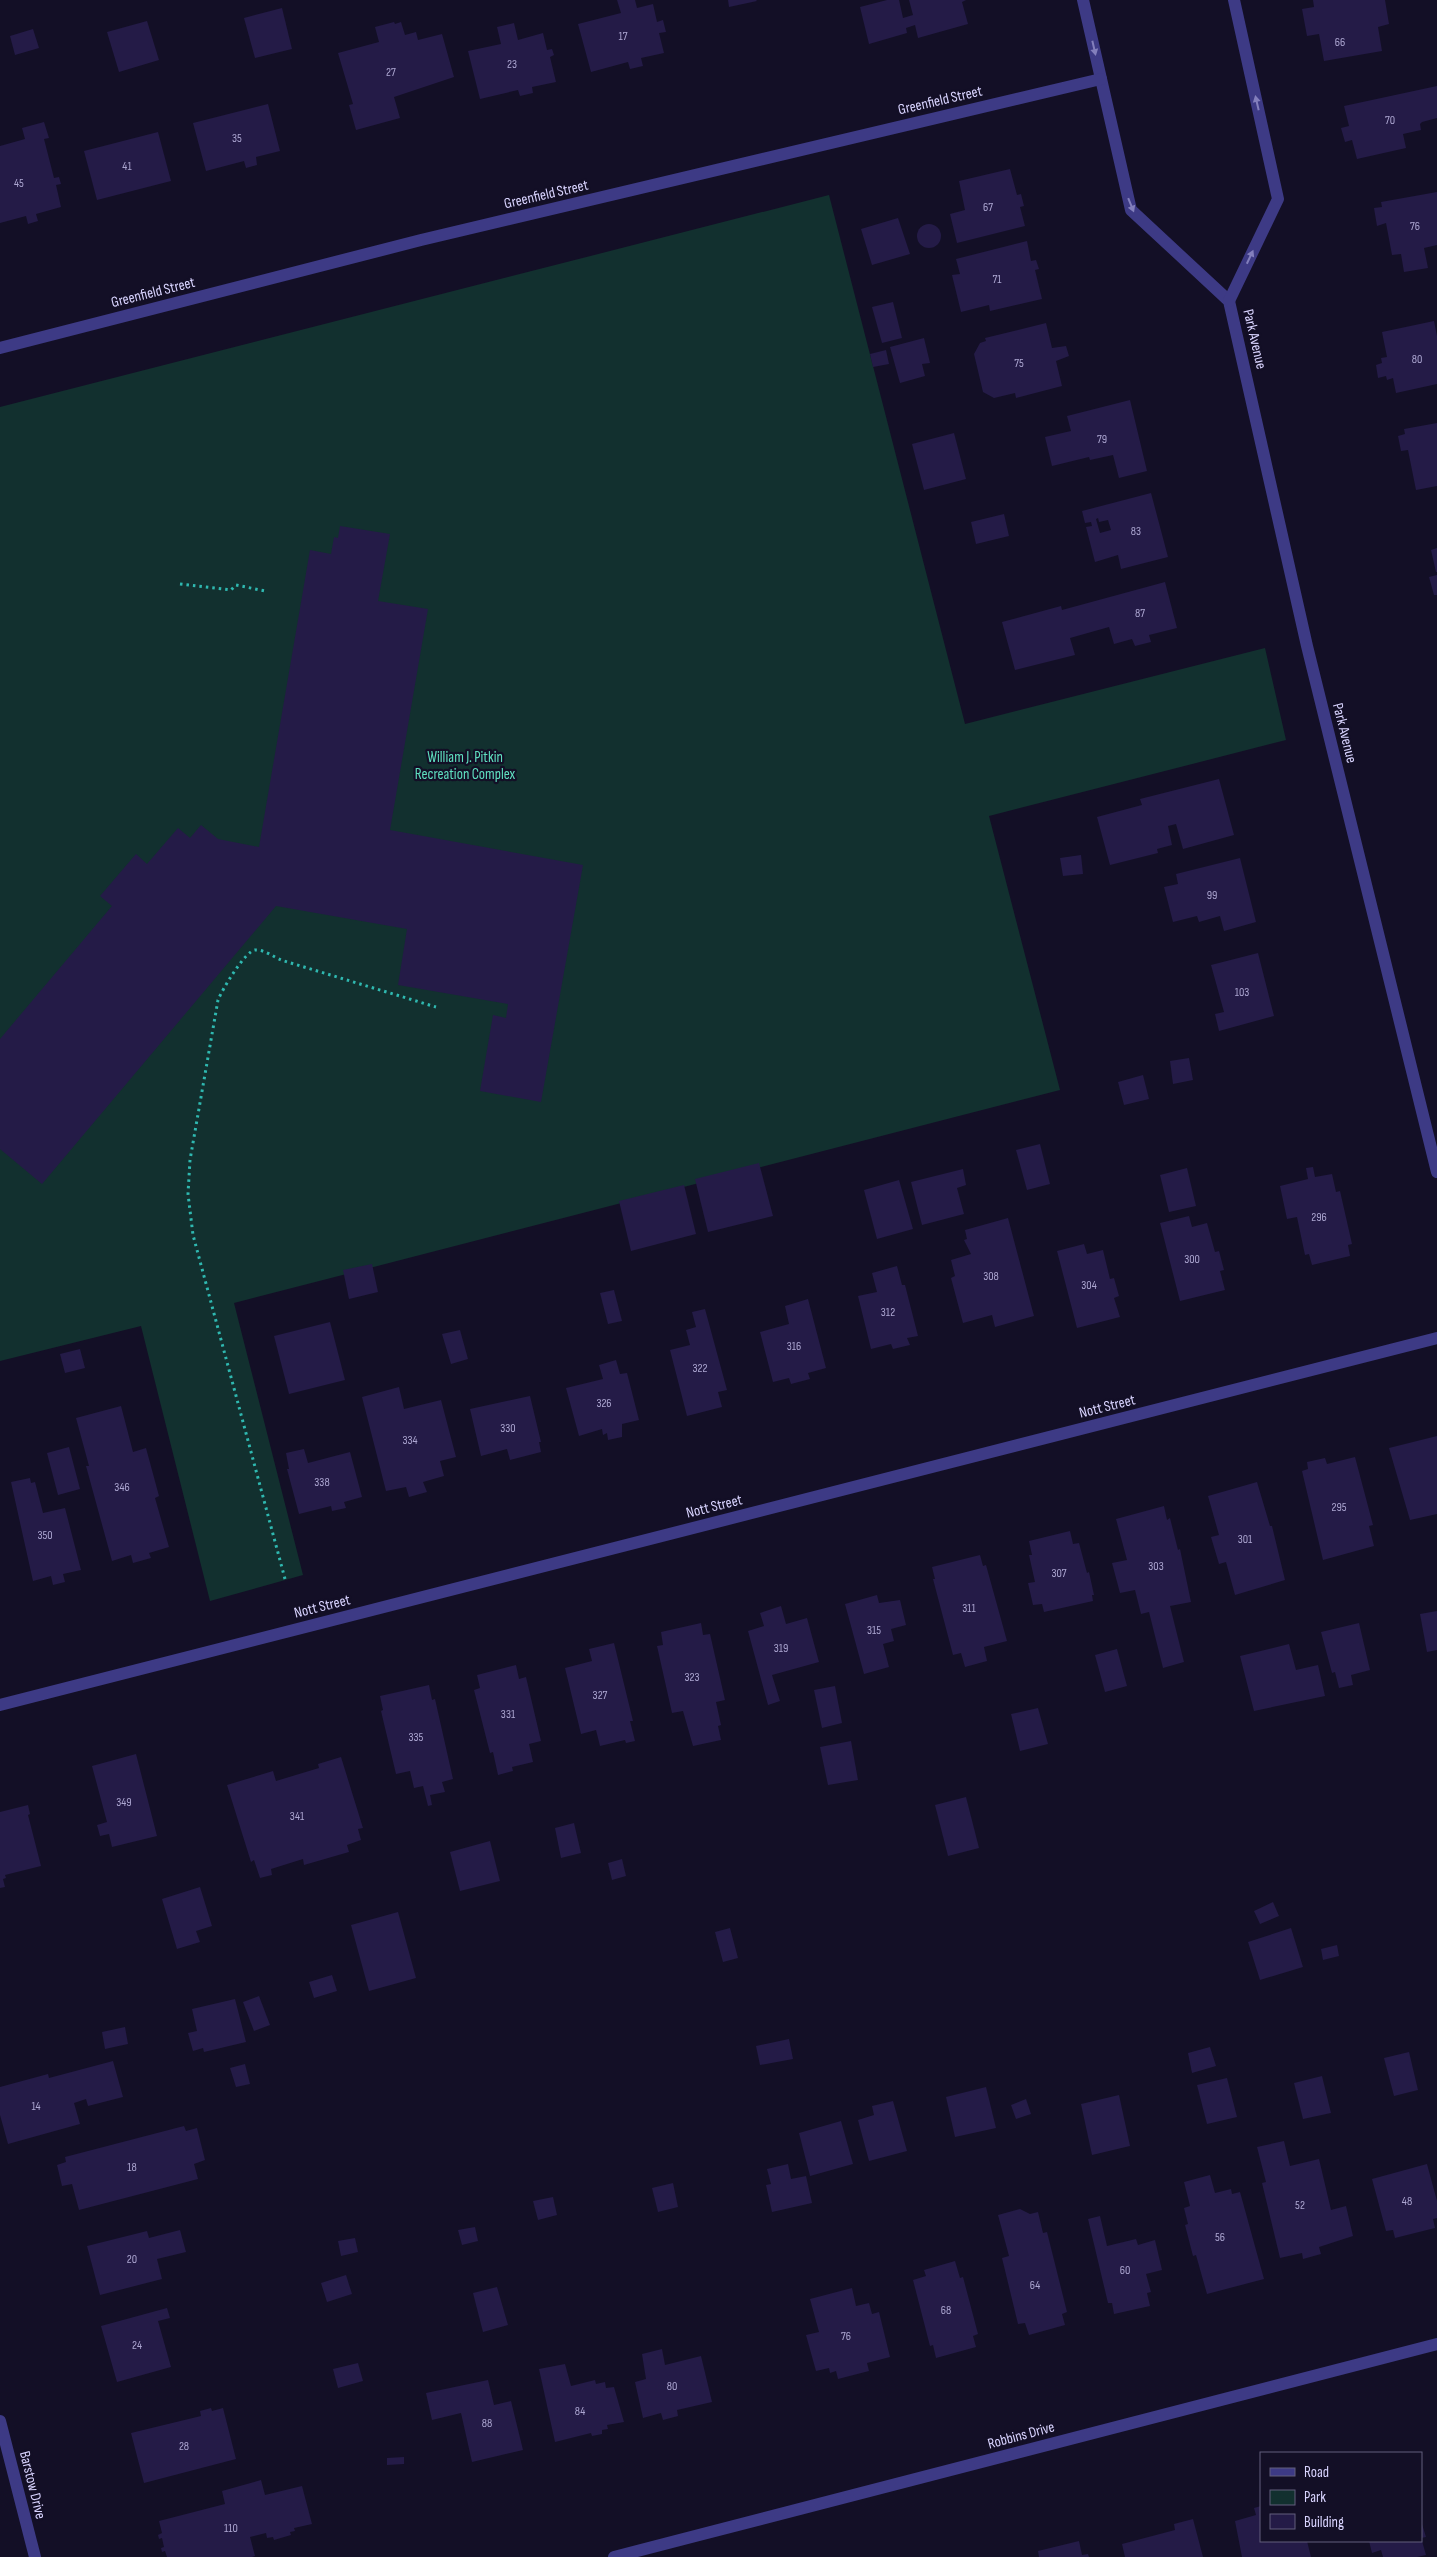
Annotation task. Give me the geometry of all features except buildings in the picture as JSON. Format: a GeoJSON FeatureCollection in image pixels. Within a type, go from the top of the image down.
{"type":"FeatureCollection","features":[{"type":"Feature","properties":{"kind":"street","name":"Park Avenue"},"geometry":{"type":"LineString","coordinates":[[1083,0],[1131,210],[1230,301],[1307,646],[1437,1172]]}},
{"type":"Feature","properties":{"kind":"street","name":"Park Avenue"},"geometry":{"type":"LineString","coordinates":[[1230,301],[1278,199],[1234,0]]}},
{"type":"Feature","properties":{"kind":"street","name":"Greenfield Street"},"geometry":{"type":"LineString","coordinates":[[0,348],[421,240],[1101,79]]}},
{"type":"Feature","properties":{"kind":"street","name":"Nott Street"},"geometry":{"type":"LineString","coordinates":[[0,1705],[1437,1338]]}},
{"type":"Feature","properties":{"kind":"street","name":"Robbins Drive"},"geometry":{"type":"LineString","coordinates":[[614,2557],[1437,2344]]}},
{"type":"Feature","properties":{"kind":"street","name":"Barstow Drive"},"geometry":{"type":"LineString","coordinates":[[0,2421],[35,2557]]}},
{"type":"Feature","properties":{"kind":"path"},"geometry":{"type":"LineString","coordinates":[[180,584],[231,590],[236,585],[265,591]]}},
{"type":"Feature","properties":{"kind":"path"},"geometry":{"type":"LineString","coordinates":[[285,1580],[227,1358],[208,1296],[192,1227],[188,1194],[190,1160],[218,1000],[224,985],[251,952],[258,950],[281,960],[436,1006]]}},
{"type":"Feature","properties":{"kind":"green space","name":"William J. Pitkin Recreation Complex"},"geometry":{"type":"Polygon","coordinates":[[[829,195],[965,724],[1265,648],[1286,740],[989,816],[1060,1090],[234,1303],[303,1575],[210,1601],[141,1326],[0,1361],[0,407],[829,195]]]}}]}
